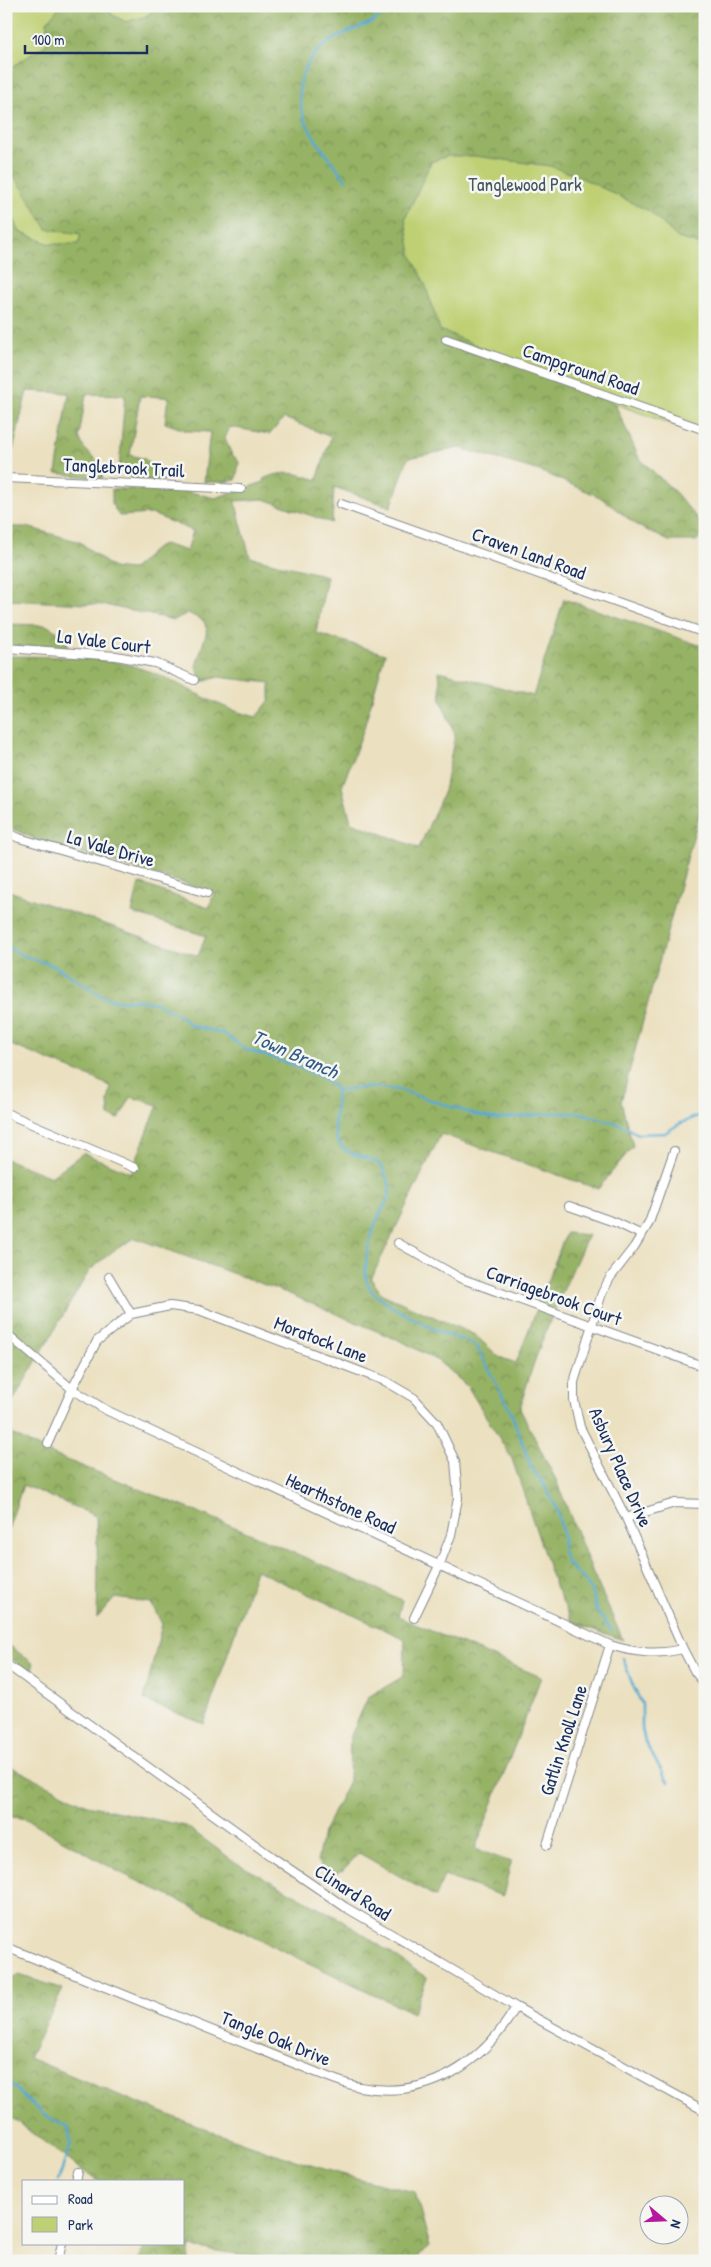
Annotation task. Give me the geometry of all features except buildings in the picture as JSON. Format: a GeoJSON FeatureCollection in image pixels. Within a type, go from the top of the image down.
{"type":"FeatureCollection","features":[{"type":"Feature","properties":{"kind":"street","name":"Campground Road"},"geometry":{"type":"LineString","coordinates":[[446,339],[705,430]]}},
{"type":"Feature","properties":{"kind":"street","name":"Tanglebrook Trail"},"geometry":{"type":"LineString","coordinates":[[6,478],[241,490]]}},
{"type":"Feature","properties":{"kind":"street","name":"Craven Land Road"},"geometry":{"type":"LineString","coordinates":[[341,504],[705,633]]}},
{"type":"Feature","properties":{"kind":"street","name":"La Vale Court"},"geometry":{"type":"LineString","coordinates":[[6,648],[124,657],[155,663],[194,680]]}},
{"type":"Feature","properties":{"kind":"street","name":"La Vale Drive"},"geometry":{"type":"LineString","coordinates":[[6,832],[19,838],[207,893]]}},
{"type":"Feature","properties":{"kind":"street"},"geometry":{"type":"LineString","coordinates":[[6,1112],[135,1168]]}},
{"type":"Feature","properties":{"kind":"street","name":"Asbury Place Drive"},"geometry":{"type":"LineString","coordinates":[[674,1151],[654,1210],[642,1236],[610,1278],[590,1326],[574,1382],[574,1400],[580,1426],[626,1518],[683,1649],[695,1672],[705,1684]]}},
{"type":"Feature","properties":{"kind":"street"},"geometry":{"type":"LineString","coordinates":[[569,1206],[617,1223],[642,1236]]}},
{"type":"Feature","properties":{"kind":"street","name":"Carriagebrook Court"},"geometry":{"type":"LineString","coordinates":[[398,1243],[460,1278],[705,1367]]}},
{"type":"Feature","properties":{"kind":"street"},"geometry":{"type":"LineString","coordinates":[[109,1277],[131,1314]]}},
{"type":"Feature","properties":{"kind":"street","name":"Moratock Lane"},"geometry":{"type":"LineString","coordinates":[[48,1443],[72,1389],[97,1341],[131,1314],[170,1306],[199,1310],[385,1381],[414,1398],[437,1423],[455,1460],[458,1498],[451,1535],[439,1566],[414,1618]]}},
{"type":"Feature","properties":{"kind":"street","name":"Hearthstone Road"},"geometry":{"type":"LineString","coordinates":[[6,1333],[72,1389],[106,1410],[439,1566],[610,1645],[632,1652],[664,1653],[683,1649]]}},
{"type":"Feature","properties":{"kind":"street"},"geometry":{"type":"LineString","coordinates":[[626,1518],[675,1503],[705,1504]]}},
{"type":"Feature","properties":{"kind":"street","name":"Gatlin Knoll Lane"},"geometry":{"type":"LineString","coordinates":[[546,1845],[610,1645]]}},
{"type":"Feature","properties":{"kind":"street","name":"Clinard Road"},"geometry":{"type":"LineString","coordinates":[[6,1664],[314,1886],[383,1930],[516,2007],[705,2111]]}},
{"type":"Feature","properties":{"kind":"street","name":"Tangle Oak Drive"},"geometry":{"type":"LineString","coordinates":[[6,1947],[313,2071],[344,2082],[369,2088],[393,2089],[421,2084],[466,2066],[494,2041],[516,2007]]}},
{"type":"Feature","properties":{"kind":"street"},"geometry":{"type":"LineString","coordinates":[[76,2180],[78,2172]]}},
{"type":"Feature","properties":{"kind":"street"},"geometry":{"type":"LineString","coordinates":[[58,2261],[62,2244]]}},
{"type":"Feature","properties":{"kind":"green space","name":"Tanglewood Park"},"geometry":{"type":"Polygon","coordinates":[[[6,6],[705,6],[705,436],[312,296],[280,402],[6,390],[6,6]]]}},
{"type":"Feature","properties":{"kind":"green space"},"geometry":{"type":"Polygon","coordinates":[[[60,6],[111,6],[111,14],[126,22],[146,16],[160,6],[705,6],[705,246],[678,238],[649,211],[580,177],[550,166],[475,156],[447,156],[431,162],[405,219],[411,254],[425,284],[440,330],[615,404],[639,458],[676,493],[705,528],[705,533],[696,541],[669,541],[638,526],[600,497],[540,471],[460,448],[408,458],[391,507],[334,487],[332,523],[264,499],[235,501],[250,557],[327,576],[316,633],[385,654],[363,731],[342,787],[351,822],[419,848],[444,791],[455,735],[441,700],[439,671],[533,696],[564,599],[705,647],[705,793],[621,1102],[633,1146],[598,1189],[441,1134],[371,1279],[382,1294],[475,1335],[499,1357],[516,1363],[566,1233],[588,1235],[559,1299],[533,1364],[520,1409],[556,1480],[593,1573],[623,1640],[572,1622],[555,1586],[512,1459],[468,1387],[438,1361],[405,1343],[287,1293],[135,1238],[113,1251],[89,1271],[7,1411],[12,1434],[49,1453],[240,1529],[402,1600],[398,1617],[541,1677],[475,1849],[511,1862],[503,1896],[444,1876],[436,1897],[359,1853],[343,1870],[329,1875],[317,1861],[323,1833],[349,1781],[350,1738],[368,1697],[404,1676],[405,1639],[256,1570],[204,1724],[144,1700],[162,1624],[151,1603],[115,1598],[97,1618],[96,1516],[23,1485],[6,1536],[6,1159],[51,1177],[83,1153],[131,1173],[158,1105],[131,1097],[119,1119],[109,1116],[108,1102],[111,1087],[6,1043],[6,890],[198,956],[206,936],[132,913],[139,883],[209,908],[214,892],[40,841],[6,826],[6,656],[86,658],[118,662],[149,671],[209,700],[256,717],[270,700],[270,683],[218,677],[202,682],[196,666],[207,631],[204,621],[188,613],[174,620],[105,605],[6,600],[6,527],[27,527],[80,542],[113,568],[131,570],[163,544],[187,551],[193,531],[152,514],[119,516],[112,504],[112,489],[182,490],[215,498],[264,482],[265,478],[279,474],[297,474],[317,480],[331,437],[284,418],[270,434],[230,427],[225,438],[231,453],[239,462],[236,480],[204,482],[210,432],[188,431],[165,423],[168,397],[140,396],[130,455],[145,459],[165,480],[140,480],[130,477],[119,470],[125,395],[86,394],[79,437],[84,448],[103,467],[102,479],[56,473],[69,393],[27,391],[13,450],[6,460],[6,214],[14,219],[20,232],[50,244],[78,244],[81,234],[47,229],[6,165],[6,71],[47,44],[47,22],[60,6]]]}},
{"type":"Feature","properties":{"kind":"green space"},"geometry":{"type":"Polygon","coordinates":[[[6,624],[46,625],[66,637],[68,648],[6,646],[6,624]]]}},
{"type":"Feature","properties":{"kind":"green space"},"geometry":{"type":"Polygon","coordinates":[[[6,1643],[34,1664],[30,1672],[6,1655],[6,1643]]]}},
{"type":"Feature","properties":{"kind":"green space"},"geometry":{"type":"Polygon","coordinates":[[[6,1764],[87,1805],[186,1826],[235,1862],[342,1920],[427,1978],[413,2013],[117,1871],[26,1819],[6,1816],[6,1764]]]}},
{"type":"Feature","properties":{"kind":"green space"},"geometry":{"type":"Polygon","coordinates":[[[19,1975],[63,1989],[29,2058],[171,2116],[267,2151],[316,2167],[415,2192],[430,2246],[414,2261],[286,2261],[190,2247],[188,2261],[140,2261],[144,2244],[185,2244],[185,2180],[96,2180],[12,2118],[6,2133],[6,1980],[19,1975]]]}},
{"type":"Feature","properties":{"kind":"waterway"},"geometry":{"type":"LineString","coordinates":[[346,180],[316,140],[305,119],[300,104],[302,77],[307,65],[315,54],[327,44],[341,35],[374,21],[380,17],[388,6]]}},
{"type":"Feature","properties":{"kind":"waterway","name":"Town Branch"},"geometry":{"type":"LineString","coordinates":[[6,946],[24,956],[55,966],[102,996],[116,1001],[138,1000],[156,1003],[183,1018],[190,1025],[225,1034],[245,1049],[291,1064],[323,1078],[337,1090],[372,1087],[400,1090],[476,1115],[497,1119],[553,1113],[581,1113],[619,1124],[638,1134],[665,1133],[679,1124],[705,1113]]}},
{"type":"Feature","properties":{"kind":"waterway"},"geometry":{"type":"LineString","coordinates":[[337,1090],[335,1120],[337,1139],[347,1151],[381,1165],[390,1187],[389,1196],[375,1224],[370,1242],[366,1262],[369,1287],[383,1301],[394,1308],[433,1328],[477,1347],[511,1412],[532,1469],[543,1483],[556,1507],[563,1535],[563,1551],[567,1563],[586,1582],[593,1595],[596,1610],[612,1631]]}},
{"type":"Feature","properties":{"kind":"waterway"},"geometry":{"type":"LineString","coordinates":[[623,1658],[642,1704],[642,1728],[645,1742],[668,1782]]}},
{"type":"Feature","properties":{"kind":"waterway"},"geometry":{"type":"LineString","coordinates":[[6,2080],[44,2115],[68,2127],[71,2143],[58,2180]]}}]}
